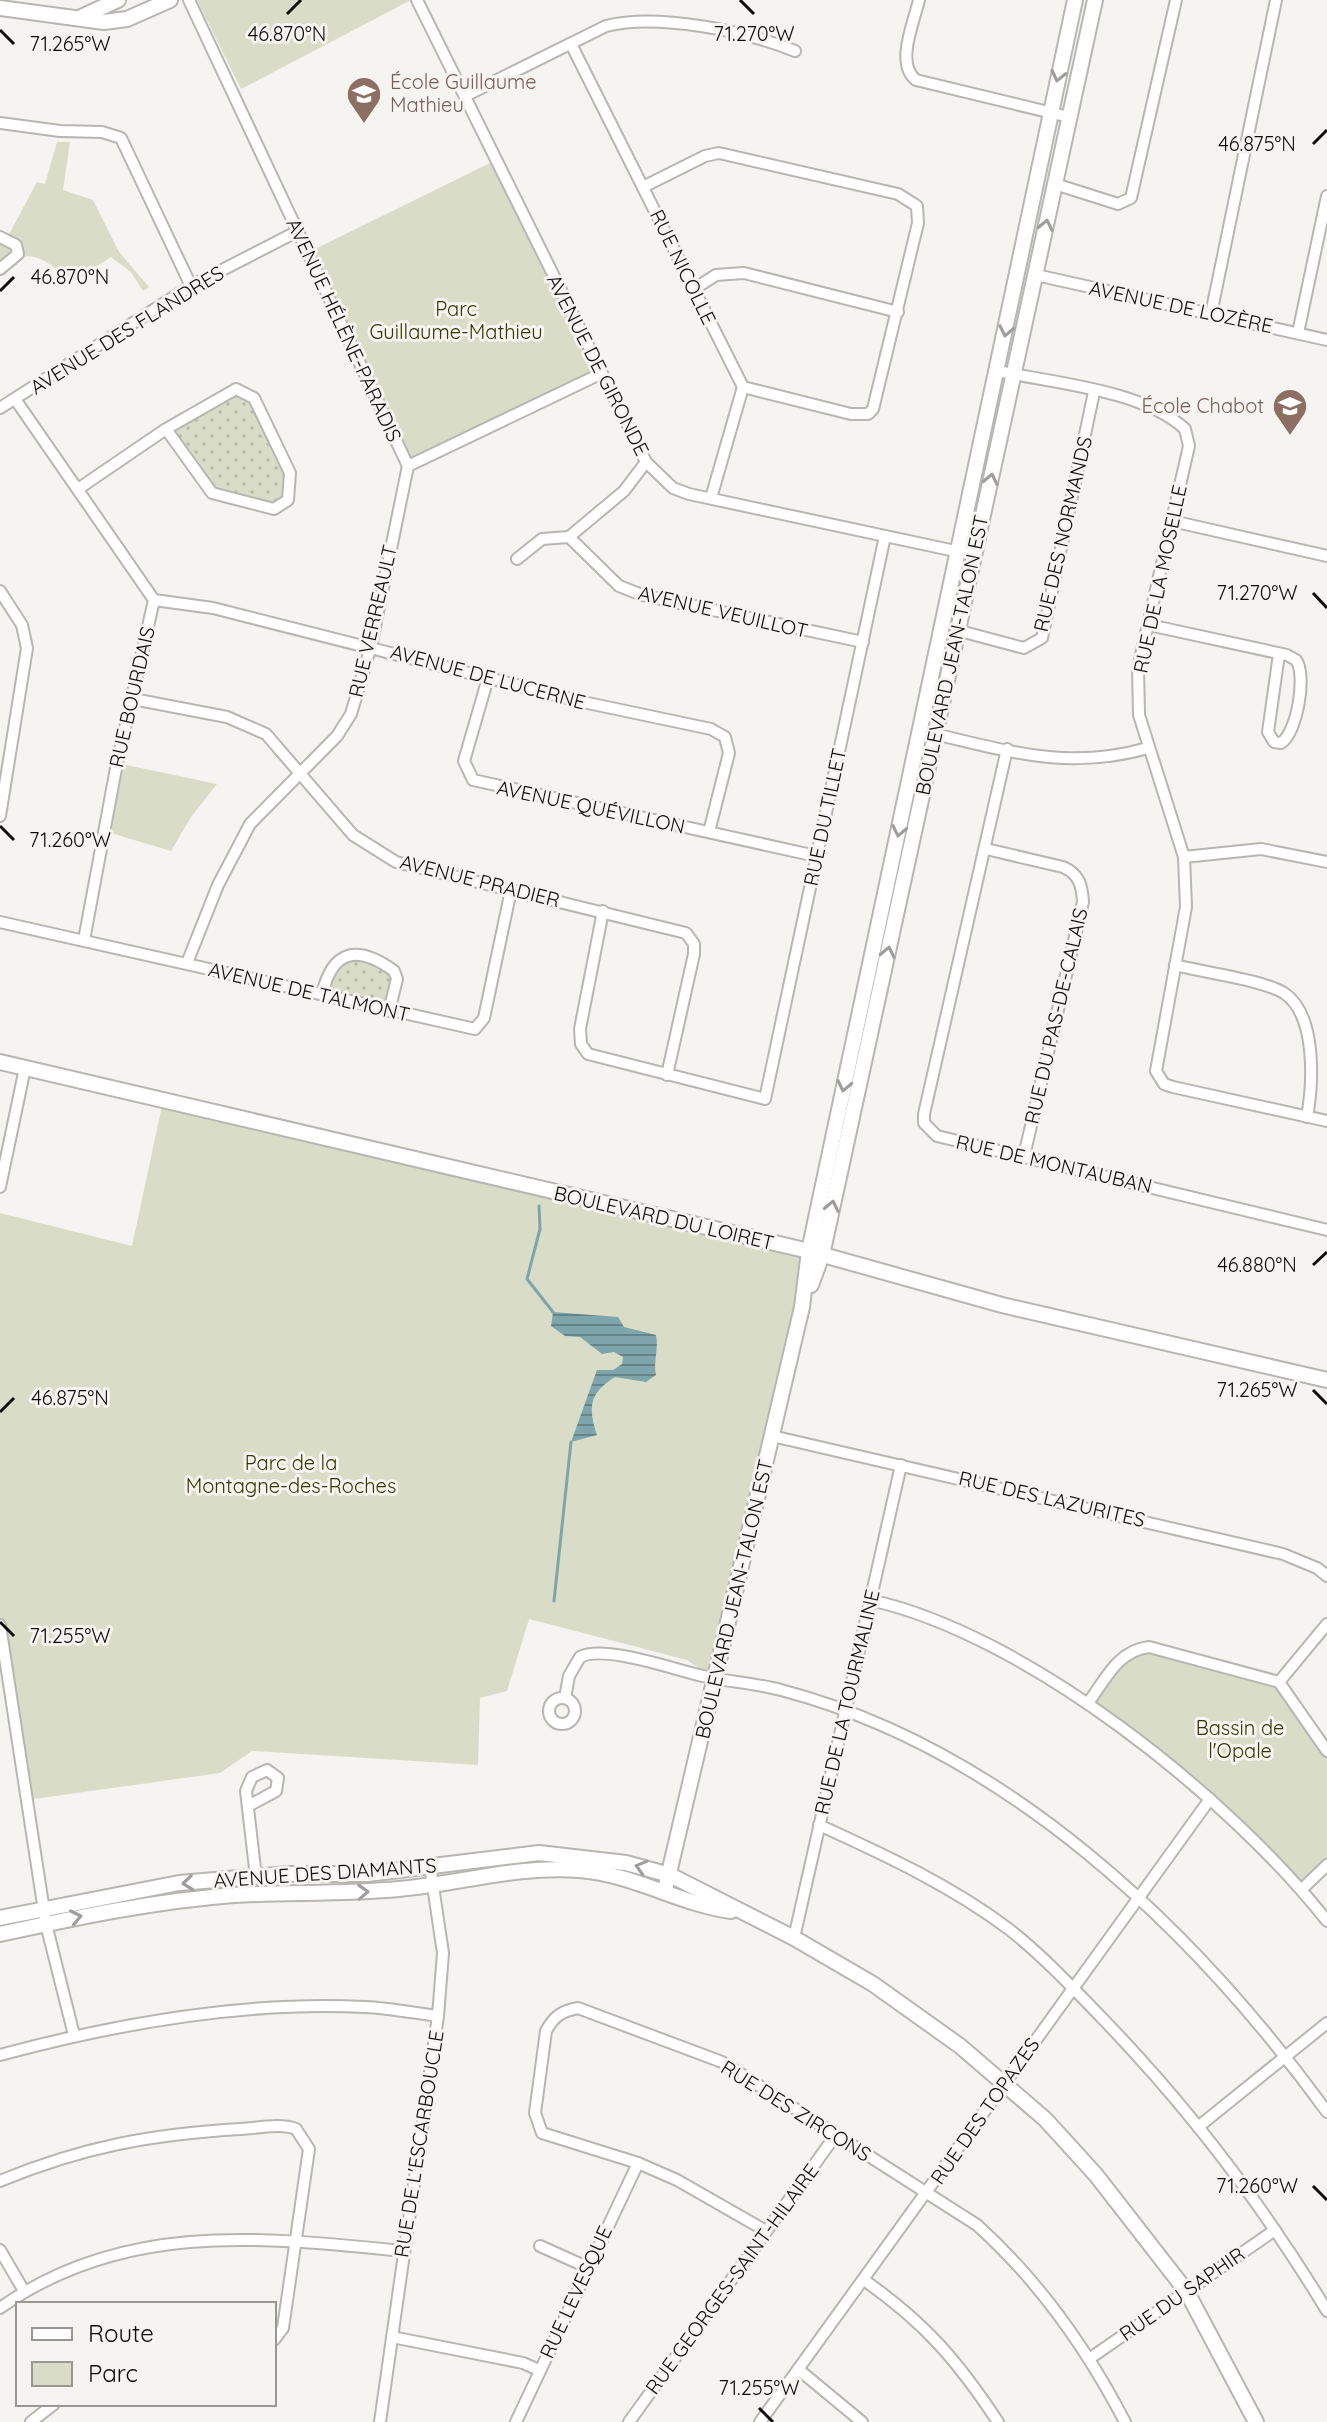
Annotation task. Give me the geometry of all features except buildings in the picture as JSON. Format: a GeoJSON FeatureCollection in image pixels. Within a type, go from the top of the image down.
{"type":"FeatureCollection","features":[{"type":"Feature","properties":{"kind":"street"},"geometry":{"type":"LineString","coordinates":[[79,18],[118,0]]}},
{"type":"Feature","properties":{"kind":"street"},"geometry":{"type":"LineString","coordinates":[[0,8],[104,22],[127,19],[170,0]]}},
{"type":"Feature","properties":{"kind":"street","name":"AVENUE HÉLÈNE-PARADIS"},"geometry":{"type":"LineString","coordinates":[[189,0],[408,466],[600,374]]}},
{"type":"Feature","properties":{"kind":"street","name":"AVENUE DE GIRONDE"},"geometry":{"type":"LineString","coordinates":[[417,0],[646,462],[673,488],[967,554]]}},
{"type":"Feature","properties":{"kind":"street"},"geometry":{"type":"LineString","coordinates":[[919,0],[905,59],[910,76],[922,84],[1069,117]]}},
{"type":"Feature","properties":{"kind":"street","name":"BOULEVARD JEAN-TALON EST"},"geometry":{"type":"LineString","coordinates":[[665,1890],[815,1253],[967,554],[1006,373],[1049,112],[1075,0]]}},
{"type":"Feature","properties":{"kind":"street","name":"BOULEVARD JEAN-TALON EST"},"geometry":{"type":"LineString","coordinates":[[1006,373],[1036,275],[1095,0]]}},
{"type":"Feature","properties":{"kind":"street"},"geometry":{"type":"LineString","coordinates":[[1055,184],[1118,204],[1131,198],[1176,0]]}},
{"type":"Feature","properties":{"kind":"street"},"geometry":{"type":"LineString","coordinates":[[1211,314],[1276,0]]}},
{"type":"Feature","properties":{"kind":"street"},"geometry":{"type":"LineString","coordinates":[[465,96],[606,26],[646,19],[738,36],[795,51]]}},
{"type":"Feature","properties":{"kind":"street","name":"RUE NICOLLE"},"geometry":{"type":"LineString","coordinates":[[571,44],[743,387]]}},
{"type":"Feature","properties":{"kind":"street"},"geometry":{"type":"LineString","coordinates":[[0,123],[102,132],[121,138],[191,286]]}},
{"type":"Feature","properties":{"kind":"street"},"geometry":{"type":"LineString","coordinates":[[643,187],[705,156],[719,153],[910,199],[920,214],[877,402],[868,414],[851,414],[743,387],[711,498]]}},
{"type":"Feature","properties":{"kind":"street"},"geometry":{"type":"LineString","coordinates":[[1298,333],[1323,232],[1327,196]]}},
{"type":"Feature","properties":{"kind":"street","name":"AVENUE DES FLANDRES"},"geometry":{"type":"LineString","coordinates":[[0,408],[191,286],[298,231]]}},
{"type":"Feature","properties":{"kind":"street"},"geometry":{"type":"LineString","coordinates":[[0,237],[16,245],[18,254],[0,269]]}},
{"type":"Feature","properties":{"kind":"street"},"geometry":{"type":"LineString","coordinates":[[694,289],[716,275],[744,273],[898,312]]}},
{"type":"Feature","properties":{"kind":"street","name":"AVENUE DE LOZÈRE"},"geometry":{"type":"LineString","coordinates":[[1036,275],[1327,340]]}},
{"type":"Feature","properties":{"kind":"street","name":"RUE DE LA MOSELLE"},"geometry":{"type":"LineString","coordinates":[[1006,373],[1155,408],[1185,429],[1189,446],[1136,691],[1148,748],[1184,857],[1186,907],[1156,1064],[1158,1077],[1173,1087],[1327,1121]]}},
{"type":"Feature","properties":{"kind":"street"},"geometry":{"type":"LineString","coordinates":[[78,489],[166,429],[229,391],[249,393],[254,398],[290,473],[288,500],[274,509],[212,493],[166,429]]}},
{"type":"Feature","properties":{"kind":"street","name":"RUE DES NORMANDS"},"geometry":{"type":"LineString","coordinates":[[960,631],[1024,648],[1042,638],[1094,392]]}},
{"type":"Feature","properties":{"kind":"street","name":"RUE BOURDAIS"},"geometry":{"type":"LineString","coordinates":[[15,399],[154,600],[84,940]]}},
{"type":"Feature","properties":{"kind":"street"},"geometry":{"type":"LineString","coordinates":[[517,559],[542,539],[569,537],[624,491],[646,462]]}},
{"type":"Feature","properties":{"kind":"street","name":"RUE VERREAULT"},"geometry":{"type":"LineString","coordinates":[[187,963],[218,885],[250,824],[345,726],[371,646],[408,466]]}},
{"type":"Feature","properties":{"kind":"street"},"geometry":{"type":"LineString","coordinates":[[1172,521],[1327,556]]}},
{"type":"Feature","properties":{"kind":"street","name":"RUE DU TILLET"},"geometry":{"type":"LineString","coordinates":[[667,1075],[765,1099],[885,536]]}},
{"type":"Feature","properties":{"kind":"street","name":"AVENUE VEUILLOT"},"geometry":{"type":"LineString","coordinates":[[569,537],[619,586],[630,591],[863,642]]}},
{"type":"Feature","properties":{"kind":"street","name":"BOULEVARD JEAN-TALON EST"},"geometry":{"type":"LineString","coordinates":[[928,732],[960,631],[967,554]]}},
{"type":"Feature","properties":{"kind":"street"},"geometry":{"type":"LineString","coordinates":[[0,591],[22,625],[27,648],[0,816]]}},
{"type":"Feature","properties":{"kind":"street","name":"AVENUE DE LUCERNE"},"geometry":{"type":"LineString","coordinates":[[154,600],[213,608],[718,733],[725,737],[729,753],[709,832]]}},
{"type":"Feature","properties":{"kind":"street"},"geometry":{"type":"LineString","coordinates":[[1149,625],[1279,654],[1296,660],[1303,677],[1290,734],[1281,743],[1274,742],[1268,732],[1279,654]]}},
{"type":"Feature","properties":{"kind":"street","name":"AVENUE QUÉVILLON"},"geometry":{"type":"LineString","coordinates":[[488,678],[464,761],[473,780],[816,856]]}},
{"type":"Feature","properties":{"kind":"street","name":"AVENUE PRADIER"},"geometry":{"type":"LineString","coordinates":[[133,699],[249,724],[266,734],[353,835],[372,850],[396,862],[678,929],[691,938],[694,954],[667,1075]]}},
{"type":"Feature","properties":{"kind":"street"},"geometry":{"type":"LineString","coordinates":[[928,732],[1085,761],[1113,758],[1148,748]]}},
{"type":"Feature","properties":{"kind":"street","name":"RUE DE MONTAUBAN"},"geometry":{"type":"LineString","coordinates":[[1007,749],[924,1123],[937,1136],[1327,1230]]}},
{"type":"Feature","properties":{"kind":"street","name":"RUE DU PAS-DE-CALAIS"},"geometry":{"type":"LineString","coordinates":[[986,849],[1063,867],[1072,871],[1082,888],[1083,902],[1024,1156]]}},
{"type":"Feature","properties":{"kind":"street"},"geometry":{"type":"LineString","coordinates":[[1184,857],[1261,849],[1327,862]]}},
{"type":"Feature","properties":{"kind":"street","name":"AVENUE DE TALMONT"},"geometry":{"type":"LineString","coordinates":[[0,922],[470,1029],[480,1028],[511,890]]}},
{"type":"Feature","properties":{"kind":"street"},"geometry":{"type":"LineString","coordinates":[[603,911],[580,1029],[581,1044],[594,1058],[667,1075]]}},
{"type":"Feature","properties":{"kind":"street"},"geometry":{"type":"LineString","coordinates":[[322,995],[327,971],[338,957],[365,959],[394,971],[397,979],[389,1011]]}},
{"type":"Feature","properties":{"kind":"street"},"geometry":{"type":"LineString","coordinates":[[1175,965],[1273,989],[1292,1000],[1306,1035],[1312,1064],[1307,1117]]}},
{"type":"Feature","properties":{"kind":"street","name":"BOULEVARD DU LOIRET"},"geometry":{"type":"LineString","coordinates":[[0,1062],[815,1253],[1002,1305],[1327,1380]]}},
{"type":"Feature","properties":{"kind":"street"},"geometry":{"type":"LineString","coordinates":[[0,1187],[25,1068]]}},
{"type":"Feature","properties":{"kind":"street","name":"RUE DES LAZURITES"},"geometry":{"type":"LineString","coordinates":[[772,1436],[1283,1554],[1327,1576]]}},
{"type":"Feature","properties":{"kind":"street","name":"RUE DE LA TOURMALINE"},"geometry":{"type":"LineString","coordinates":[[794,1938],[901,1465]]}},
{"type":"Feature","properties":{"kind":"street"},"geometry":{"type":"LineString","coordinates":[[870,1600],[905,1607],[1007,1654],[1088,1703],[1210,1799],[1302,1889],[1327,1921]]}},
{"type":"Feature","properties":{"kind":"street"},"geometry":{"type":"LineString","coordinates":[[1279,1682],[1327,1624]]}},
{"type":"Feature","properties":{"kind":"street"},"geometry":{"type":"LineString","coordinates":[[0,1625],[46,1924],[74,2035]]}},
{"type":"Feature","properties":{"kind":"street"},"geometry":{"type":"LineString","coordinates":[[1088,1703],[1110,1669],[1133,1649],[1149,1647],[1279,1682],[1327,1751]]}},
{"type":"Feature","properties":{"kind":"street"},"geometry":{"type":"LineString","coordinates":[[565,1698],[573,1666],[587,1653],[600,1652],[716,1680],[780,1690],[844,1712],[920,1744],[1036,1812],[1139,1897],[1207,1964],[1286,2056],[1327,2112]]}},
{"type":"Feature","properties":{"kind":"street","name":"RUE DES TOPAZES"},"geometry":{"type":"LineString","coordinates":[[760,2422],[1210,1799]]}},
{"type":"Feature","properties":{"kind":"street"},"geometry":{"type":"LineString","coordinates":[[250,1805],[256,1877]]}},
{"type":"Feature","properties":{"kind":"street"},"geometry":{"type":"LineString","coordinates":[[819,1825],[947,1889],[1010,1931],[1072,1987],[1135,2052],[1198,2127],[1275,2230],[1327,2311]]}},
{"type":"Feature","properties":{"kind":"street","name":"AVENUE DES DIAMANTS"},"geometry":{"type":"LineString","coordinates":[[0,1918],[179,1883],[367,1874],[539,1853],[626,1863],[670,1875],[705,1891],[736,1912],[794,1938],[921,2016],[1005,2083],[1096,2175],[1187,2292],[1256,2422]]}},
{"type":"Feature","properties":{"kind":"street"},"geometry":{"type":"LineString","coordinates":[[1302,1889],[1327,1865]]}},
{"type":"Feature","properties":{"kind":"street","name":"RUE DE L'ESCARBOUCLE"},"geometry":{"type":"LineString","coordinates":[[380,2422],[402,2251],[438,2016],[443,1953],[430,1866]]}},
{"type":"Feature","properties":{"kind":"street","name":"AVENUE DES DIAMANTS"},"geometry":{"type":"LineString","coordinates":[[0,1934],[196,1899],[434,1886],[539,1867],[584,1870],[665,1890],[703,1907],[736,1912]]}},
{"type":"Feature","properties":{"kind":"street"},"geometry":{"type":"LineString","coordinates":[[0,2055],[74,2035],[242,2011],[364,2007],[438,2016]]}},
{"type":"Feature","properties":{"kind":"street","name":"RUE DES ZIRCONS"},"geometry":{"type":"LineString","coordinates":[[766,2231],[677,2180],[595,2147],[542,2133],[537,2126],[535,2113],[546,2031],[552,2019],[564,2011],[578,2008],[722,2062],[977,2225],[1009,2254],[1089,2359],[1125,2422]]}},
{"type":"Feature","properties":{"kind":"street"},"geometry":{"type":"LineString","coordinates":[[1198,2127],[1327,2023]]}},
{"type":"Feature","properties":{"kind":"street"},"geometry":{"type":"LineString","coordinates":[[0,2181],[59,2157],[132,2139],[183,2132],[290,2127],[302,2134],[309,2149],[283,2328],[276,2337]]}},
{"type":"Feature","properties":{"kind":"street","name":"RUE GEORGES-SAINT-HILAIRE"},"geometry":{"type":"LineString","coordinates":[[629,2422],[835,2136]]}},
{"type":"Feature","properties":{"kind":"street","name":"RUE LEVESQUE"},"geometry":{"type":"LineString","coordinates":[[516,2422],[638,2163]]}},
{"type":"Feature","properties":{"kind":"street","name":"RUE DU SAPHIR"},"geometry":{"type":"LineString","coordinates":[[1089,2359],[1275,2230]]}},
{"type":"Feature","properties":{"kind":"street"},"geometry":{"type":"LineString","coordinates":[[0,2308],[24,2291],[129,2249],[176,2241],[296,2241],[402,2251]]}},
{"type":"Feature","properties":{"kind":"street"},"geometry":{"type":"LineString","coordinates":[[540,2246],[589,2268]]}},
{"type":"Feature","properties":{"kind":"street"},"geometry":{"type":"LineString","coordinates":[[0,2250],[24,2291]]}},
{"type":"Feature","properties":{"kind":"street"},"geometry":{"type":"LineString","coordinates":[[864,2280],[919,2321],[937,2340],[998,2422]]}},
{"type":"Feature","properties":{"kind":"street"},"geometry":{"type":"LineString","coordinates":[[392,2337],[523,2363],[539,2370]]}},
{"type":"Feature","properties":{"kind":"street"},"geometry":{"type":"LineString","coordinates":[[798,2369],[862,2422]]}},
{"type":"Feature","properties":{"kind":"street"},"geometry":{"type":"LineString","coordinates":[[31,2422],[51,2406]]}},
{"type":"Feature","properties":{"kind":"green space"},"geometry":{"type":"Polygon","coordinates":[[[197,0],[411,0],[241,89],[197,0]]]}},
{"type":"Feature","properties":{"kind":"green space"},"geometry":{"type":"Polygon","coordinates":[[[57,142],[70,142],[63,190],[93,200],[119,252],[149,287],[143,291],[131,272],[111,257],[75,281],[46,262],[30,256],[11,261],[0,269],[0,237],[7,238],[37,182],[45,184],[57,142]]]}},
{"type":"Feature","properties":{"kind":"green space","name":"Parc Guillaume-Mathieu"},"geometry":{"type":"Polygon","coordinates":[[[496,160],[600,374],[408,466],[307,253],[496,160]]]}},
{"type":"Feature","properties":{"kind":"green space"},"geometry":{"type":"Polygon","coordinates":[[[229,391],[249,393],[290,473],[285,505],[217,496],[166,429],[229,391]]]}},
{"type":"Feature","properties":{"kind":"green space"},"geometry":{"type":"Polygon","coordinates":[[[117,763],[217,784],[191,817],[171,851],[104,831],[117,763]]]}},
{"type":"Feature","properties":{"kind":"green space"},"geometry":{"type":"Polygon","coordinates":[[[365,959],[394,971],[389,1011],[322,995],[333,963],[365,959]]]}},
{"type":"Feature","properties":{"kind":"green space","name":"Parc de la Montagne-des-Roches"},"geometry":{"type":"Polygon","coordinates":[[[163,1101],[809,1251],[716,1680],[687,1660],[529,1619],[507,1691],[480,1698],[478,1765],[252,1751],[220,1773],[26,1800],[0,1625],[0,1213],[132,1246],[163,1101]]]}},
{"type":"Feature","properties":{"kind":"green space","name":"Bassin de l'Opale"},"geometry":{"type":"Polygon","coordinates":[[[1149,1647],[1279,1682],[1327,1751],[1327,1865],[1302,1889],[1210,1799],[1088,1703],[1110,1669],[1149,1647]]]}},
{"type":"Feature","properties":{"kind":"water"},"geometry":{"type":"Polygon","coordinates":[[[553,1312],[618,1317],[624,1327],[656,1335],[657,1340],[656,1375],[646,1382],[615,1377],[606,1383],[593,1402],[592,1416],[597,1435],[571,1442],[597,1370],[613,1370],[622,1364],[623,1357],[614,1352],[602,1354],[580,1337],[565,1336],[551,1326],[553,1312]]]}},
{"type":"Feature","properties":{"kind":"waterway"},"geometry":{"type":"LineString","coordinates":[[539,1206],[540,1229],[527,1279],[553,1312]]}},
{"type":"Feature","properties":{"kind":"waterway"},"geometry":{"type":"LineString","coordinates":[[554,1601],[571,1442]]}},
{"type":"Feature","properties":{"kind":"place","name":"École Guillaume Mathieu"},"geometry":{"type":"Point","coordinates":[364,125]}},
{"type":"Feature","properties":{"kind":"place","name":"École Chabot"},"geometry":{"type":"Point","coordinates":[1290,437]}}]}
